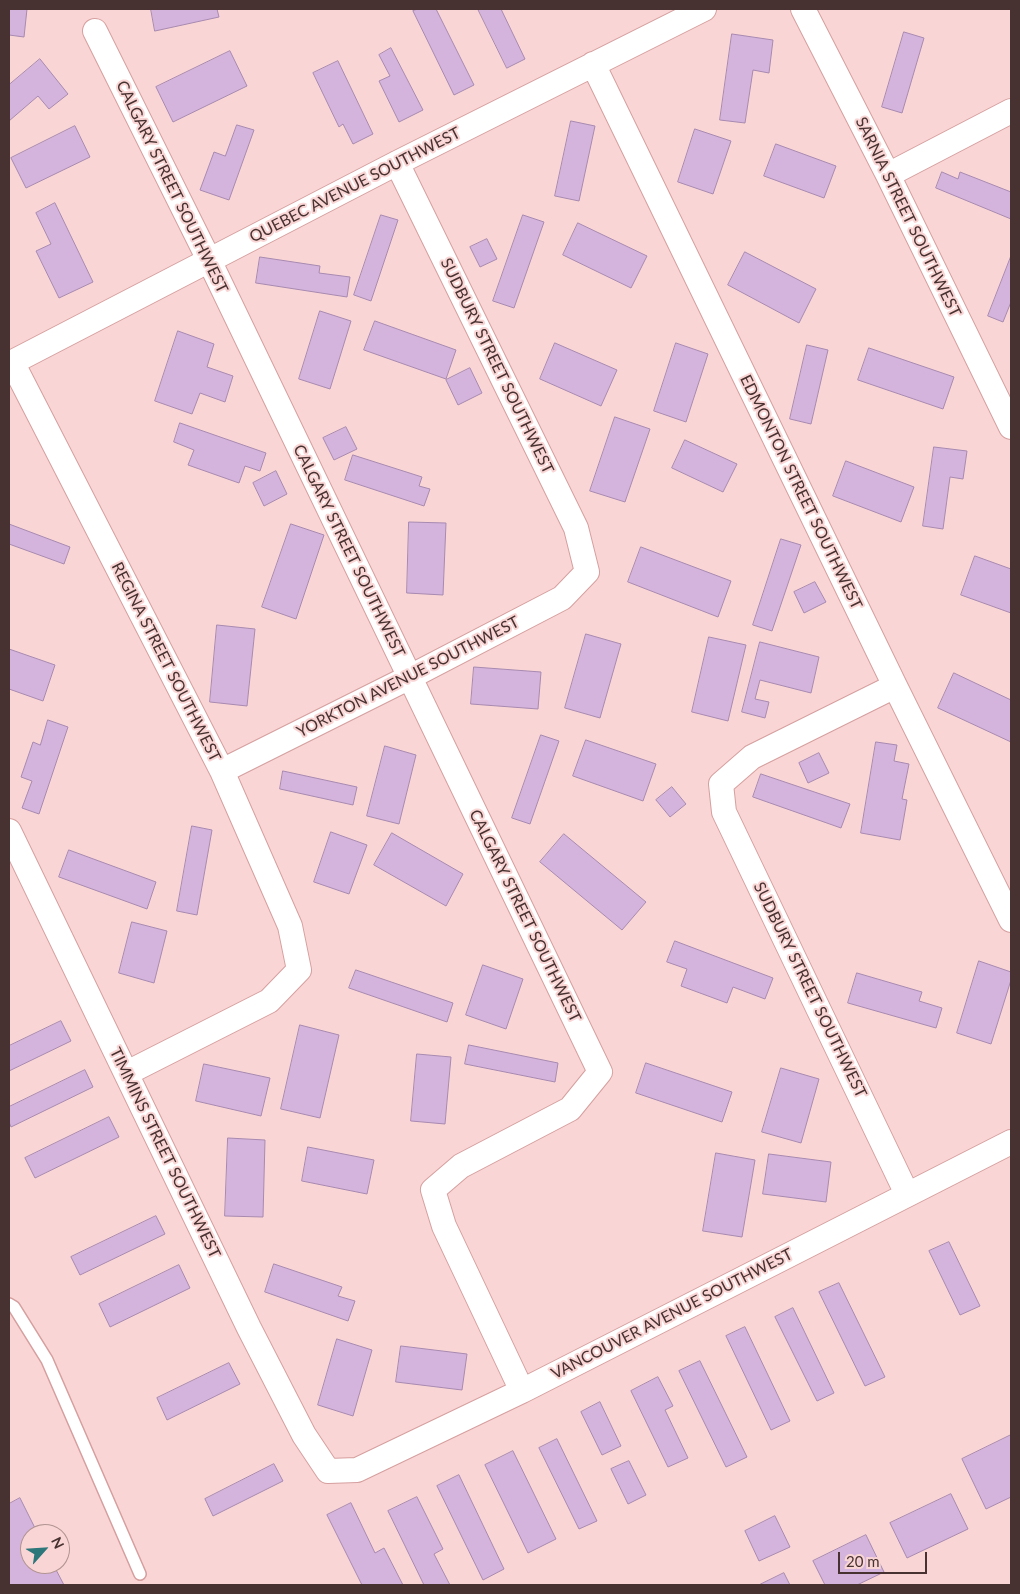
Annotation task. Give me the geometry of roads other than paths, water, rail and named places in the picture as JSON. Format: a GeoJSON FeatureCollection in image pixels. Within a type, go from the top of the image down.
{"type":"FeatureCollection","features":[{"type":"Feature","properties":{"kind":"street","name":"QUEBEC AVENUE SOUTHWEST"},"geometry":{"type":"LineString","coordinates":[[10,363],[397,163],[704,9]]}},
{"type":"Feature","properties":{"kind":"street","name":"SARNIA STREET SOUTHWEST"},"geometry":{"type":"LineString","coordinates":[[803,9],[888,175],[1011,427]]}},
{"type":"Feature","properties":{"kind":"street","name":"CALGARY STREET SOUTHWEST"},"geometry":{"type":"LineString","coordinates":[[96,32],[209,260],[600,1072],[570,1109],[461,1166],[433,1190],[444,1226],[522,1391]]}},
{"type":"Feature","properties":{"kind":"street","name":"EDMONTON STREET SOUTHWEST"},"geometry":{"type":"LineString","coordinates":[[593,64],[895,686],[1011,920]]}},
{"type":"Feature","properties":{"kind":"street"},"geometry":{"type":"LineString","coordinates":[[888,175],[1011,111]]}},
{"type":"Feature","properties":{"kind":"street","name":"SUDBURY STREET SOUTHWEST"},"geometry":{"type":"LineString","coordinates":[[397,163],[576,528],[586,572]]}},
{"type":"Feature","properties":{"kind":"street","name":"REGINA STREET SOUTHWEST"},"geometry":{"type":"LineString","coordinates":[[10,363],[222,771],[290,926],[298,970],[269,1002],[127,1073]]}},
{"type":"Feature","properties":{"kind":"street","name":"YORKTON AVENUE SOUTHWEST"},"geometry":{"type":"LineString","coordinates":[[222,771],[562,598],[586,572]]}},
{"type":"Feature","properties":{"kind":"street","name":"SUDBURY STREET SOUTHWEST"},"geometry":{"type":"LineString","coordinates":[[895,686],[752,757],[721,784],[724,812],[907,1194]]}},
{"type":"Feature","properties":{"kind":"street","name":"TIMMINS STREET SOUTHWEST"},"geometry":{"type":"LineString","coordinates":[[9,831],[253,1336],[304,1435],[328,1471]]}},
{"type":"Feature","properties":{"kind":"street","name":"VANCOUVER AVENUE SOUTHWEST"},"geometry":{"type":"LineString","coordinates":[[328,1471],[357,1470],[522,1391],[1011,1142]]}},
{"type":"Feature","properties":{"kind":"lane"},"geometry":{"type":"LineString","coordinates":[[9,1304],[14,1307],[47,1360],[140,1574]]}}]}
